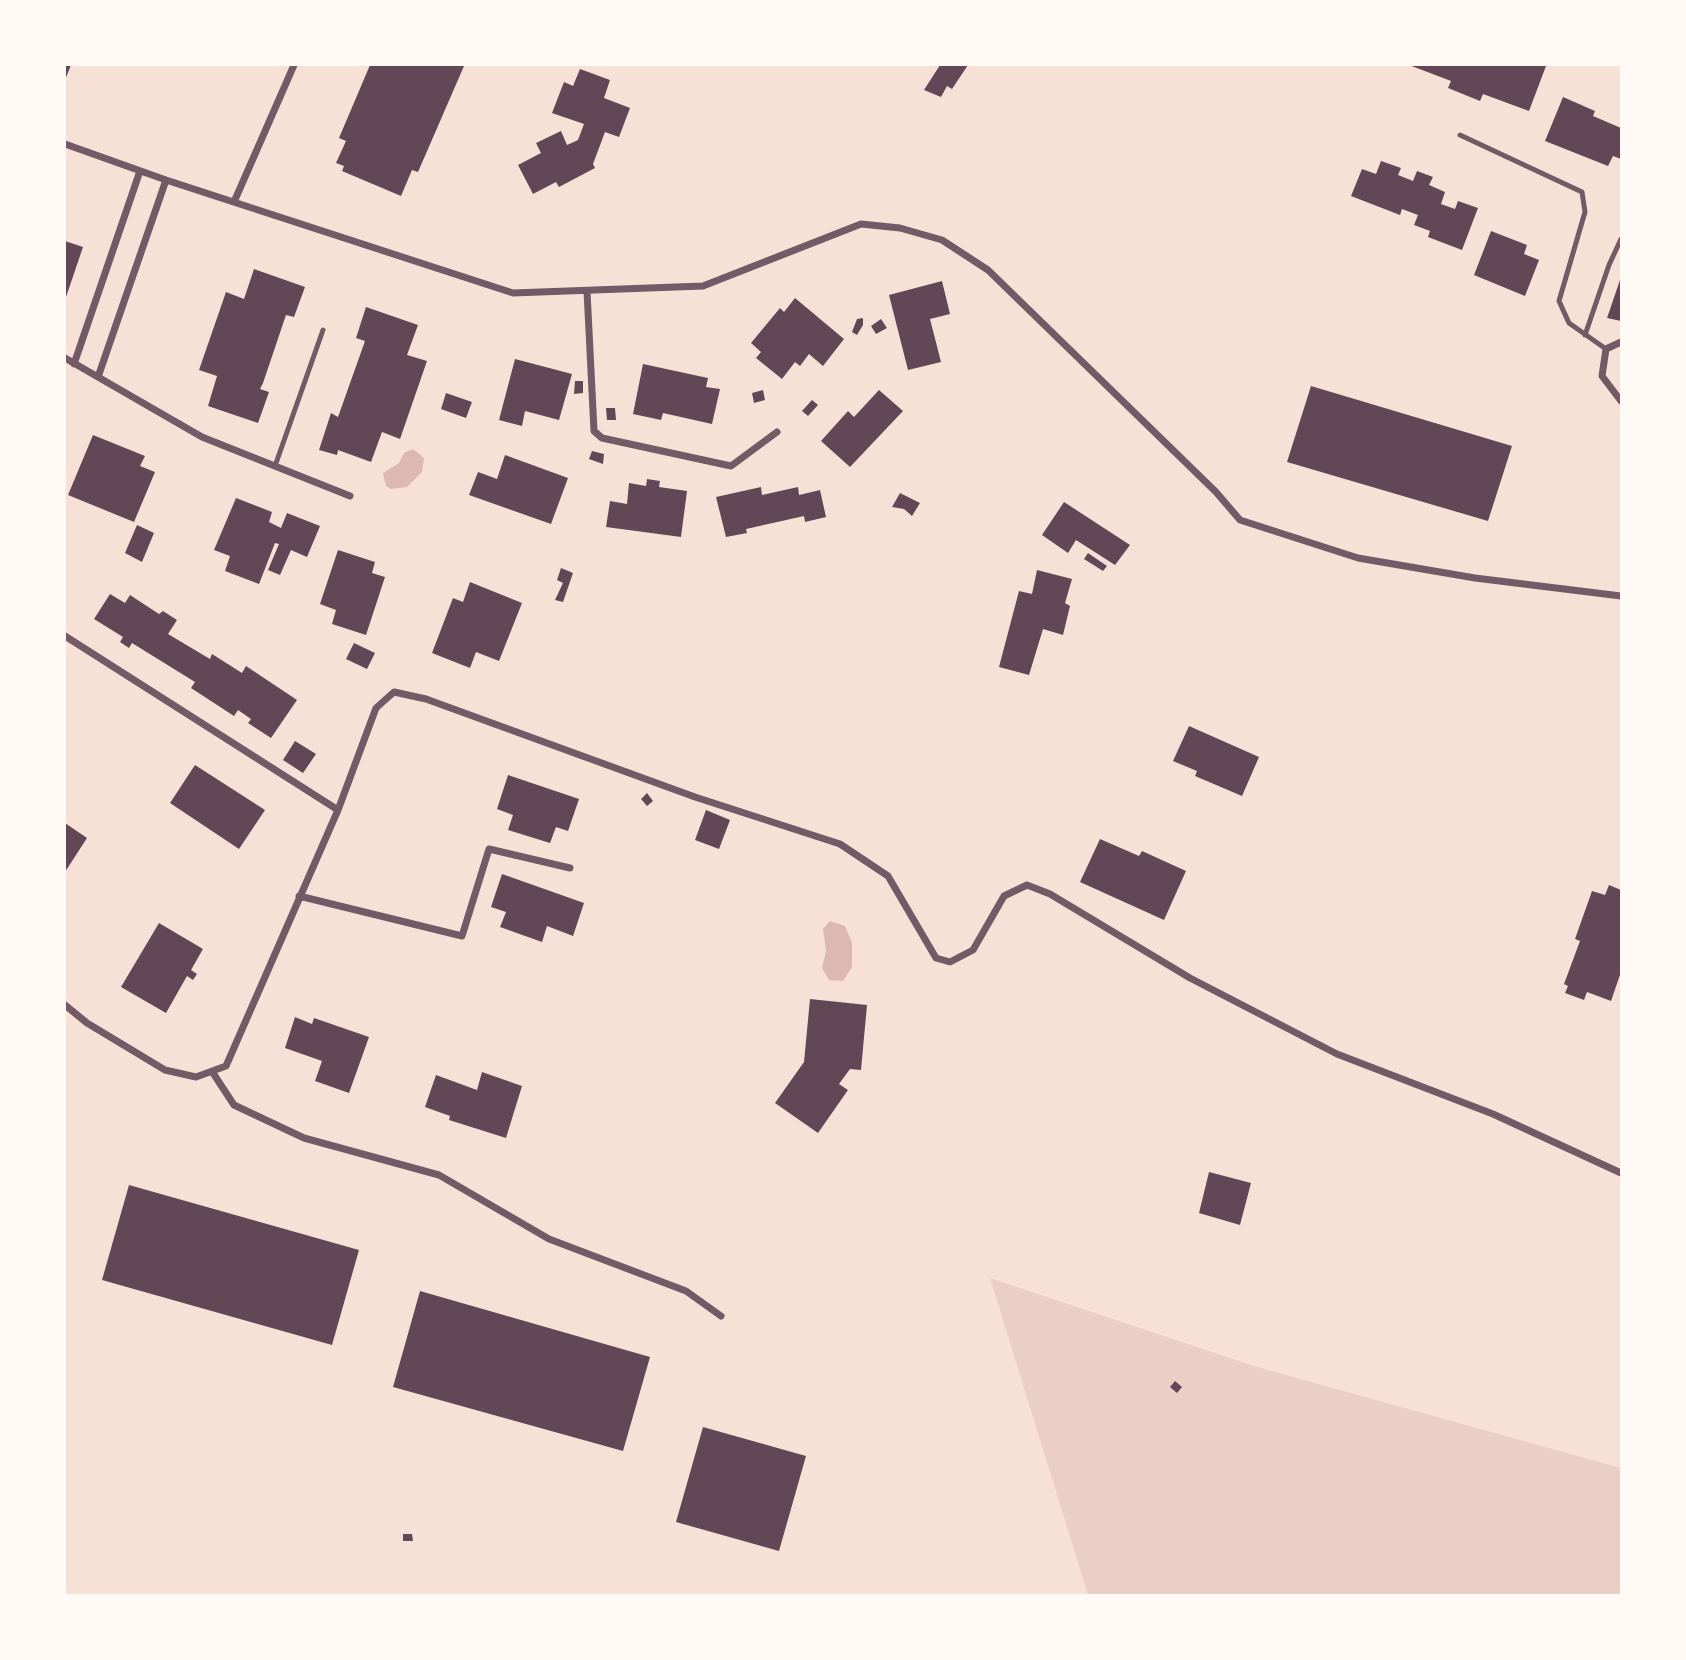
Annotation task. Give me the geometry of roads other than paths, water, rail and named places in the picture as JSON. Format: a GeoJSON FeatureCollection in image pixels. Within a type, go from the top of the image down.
{"type":"FeatureCollection","features":[{"type":"Feature","properties":{"kind":"street"},"geometry":{"type":"LineString","coordinates":[[234,202],[295,65]]}},
{"type":"Feature","properties":{"kind":"street"},"geometry":{"type":"LineString","coordinates":[[65,144],[166,180],[513,293],[703,286],[861,224],[911,231],[942,240],[988,271],[1216,492],[1240,520],[1358,558],[1475,578],[1621,596]]}},
{"type":"Feature","properties":{"kind":"street"},"geometry":{"type":"LineString","coordinates":[[74,363],[140,171]]}},
{"type":"Feature","properties":{"kind":"street"},"geometry":{"type":"LineString","coordinates":[[98,377],[166,180]]}},
{"type":"Feature","properties":{"kind":"street"},"geometry":{"type":"LineString","coordinates":[[587,290],[594,431],[602,438],[731,466],[777,432]]}},
{"type":"Feature","properties":{"kind":"street"},"geometry":{"type":"LineString","coordinates":[[1621,342],[1606,349],[1602,376],[1621,401]]}},
{"type":"Feature","properties":{"kind":"street"},"geometry":{"type":"LineString","coordinates":[[65,358],[202,437],[350,496]]}},
{"type":"Feature","properties":{"kind":"street"},"geometry":{"type":"LineString","coordinates":[[65,636],[338,810]]}},
{"type":"Feature","properties":{"kind":"street"},"geometry":{"type":"LineString","coordinates":[[65,1005],[87,1023],[165,1070],[196,1077],[226,1066],[338,810],[376,708],[394,692],[426,699],[695,797],[840,844],[888,876],[936,958],[950,962],[973,950],[1004,896],[1027,885],[1050,894],[1190,978],[1337,1054],[1493,1114],[1621,1173]]}},
{"type":"Feature","properties":{"kind":"street"},"geometry":{"type":"LineString","coordinates":[[299,896],[462,936],[489,849],[570,868]]}},
{"type":"Feature","properties":{"kind":"street"},"geometry":{"type":"LineString","coordinates":[[213,1073],[234,1105],[304,1138],[439,1175],[549,1239],[686,1291],[721,1316]]}},
{"type":"Feature","properties":{"kind":"lane"},"geometry":{"type":"LineString","coordinates":[[1460,135],[1582,192],[1585,212],[1559,301],[1569,323],[1606,349]]}},
{"type":"Feature","properties":{"kind":"lane"},"geometry":{"type":"LineString","coordinates":[[1585,335],[1609,265],[1621,239]]}},
{"type":"Feature","properties":{"kind":"lane"},"geometry":{"type":"LineString","coordinates":[[275,466],[323,330]]}}]}
